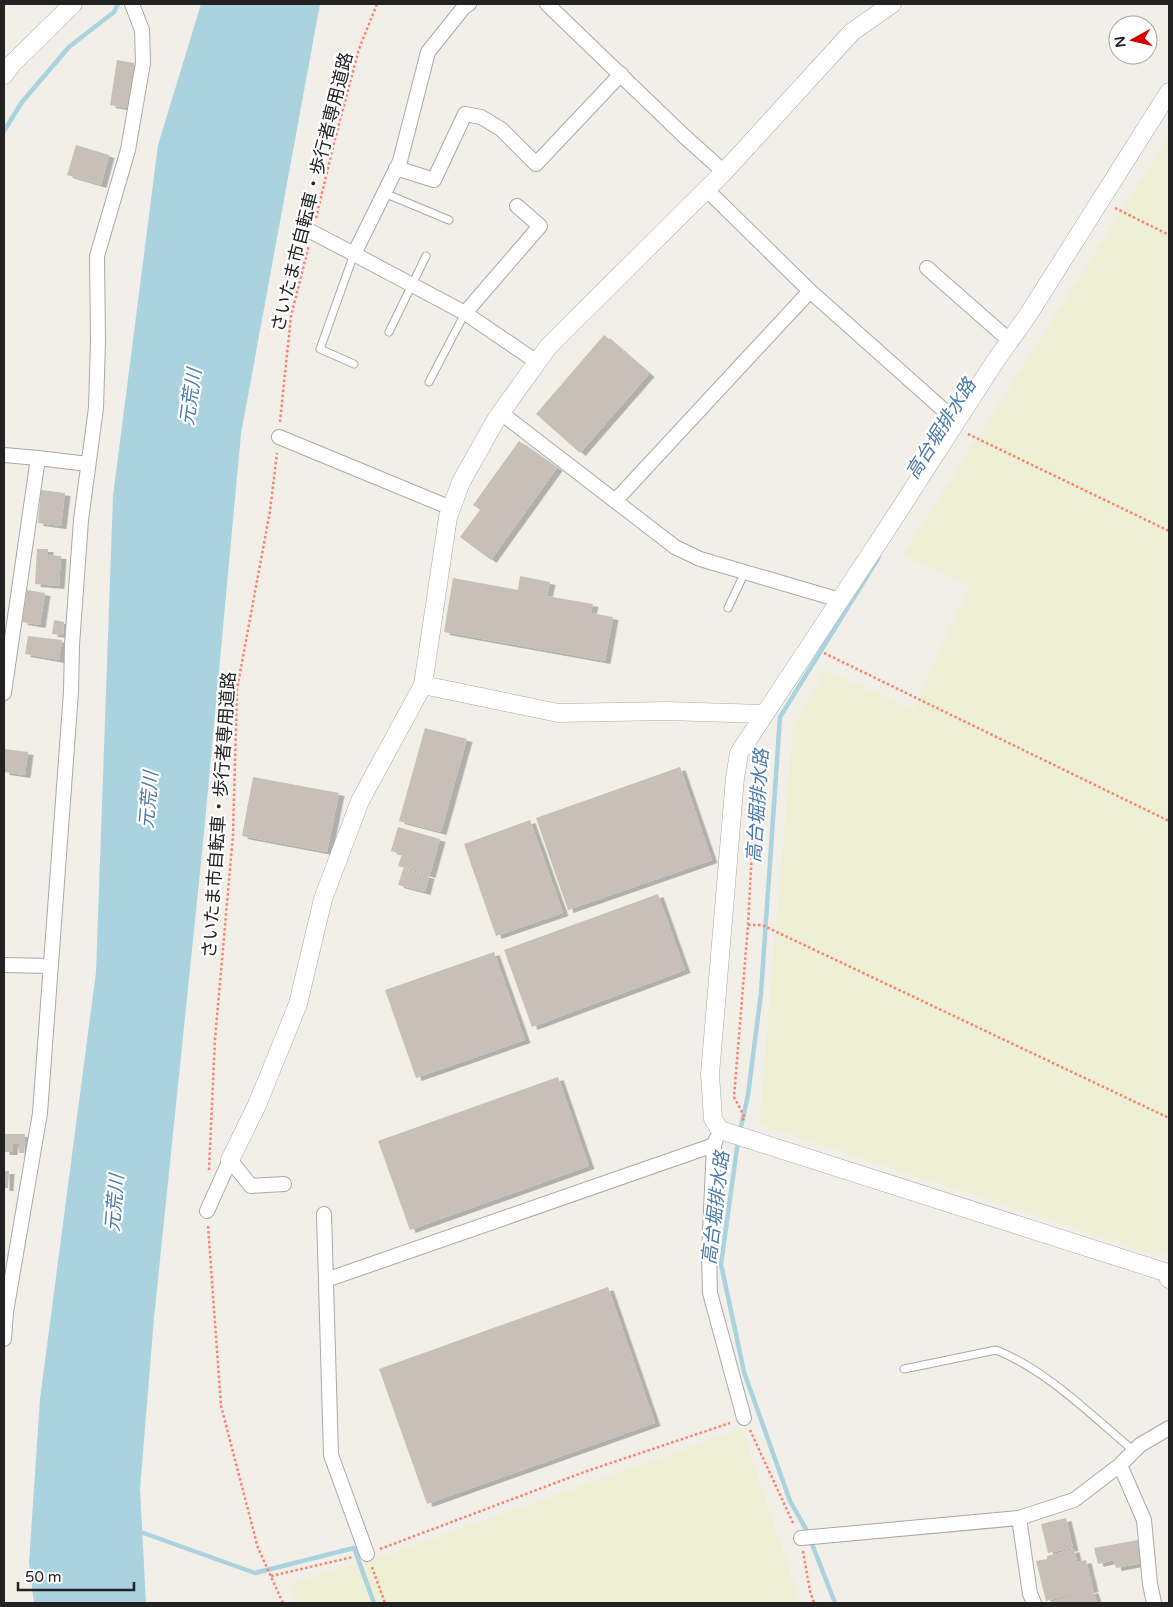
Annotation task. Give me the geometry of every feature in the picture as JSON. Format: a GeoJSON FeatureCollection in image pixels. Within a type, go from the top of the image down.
{"type":"FeatureCollection","features":[{"type":"Feature","properties":{"kind":"street"},"geometry":{"type":"LineString","coordinates":[[4,75],[12,64],[73,4]]}},
{"type":"Feature","properties":{"kind":"street"},"geometry":{"type":"LineString","coordinates":[[4,1339],[6,1312],[40,1113],[71,692],[72,645],[81,520],[96,408],[98,341],[97,256],[128,150],[143,63],[142,30],[132,4]]}},
{"type":"Feature","properties":{"kind":"street"},"geometry":{"type":"LineString","coordinates":[[354,254],[400,161],[428,52],[464,7],[469,4]]}},
{"type":"Feature","properties":{"kind":"street"},"geometry":{"type":"LineString","coordinates":[[547,4],[724,172]]}},
{"type":"Feature","properties":{"kind":"street"},"geometry":{"type":"LineString","coordinates":[[207,1211],[258,1105],[298,1004],[323,900],[360,801],[423,685],[448,517],[461,482],[501,413],[548,346],[724,172],[852,32],[892,4]]}},
{"type":"Feature","properties":{"kind":"street"},"geometry":{"type":"LineString","coordinates":[[396,168],[434,180],[465,114],[481,118],[501,129],[536,164],[621,74]]}},
{"type":"Feature","properties":{"kind":"street"},"geometry":{"type":"LineString","coordinates":[[744,1418],[710,1293],[709,1254],[720,1136],[713,1119],[710,1074],[735,778],[739,753],[1028,315],[1169,92]]}},
{"type":"Feature","properties":{"kind":"street"},"geometry":{"type":"LineString","coordinates":[[706,189],[810,291],[955,424]]}},
{"type":"Feature","properties":{"kind":"street"},"geometry":{"type":"LineString","coordinates":[[465,313],[540,226],[517,206]]}},
{"type":"Feature","properties":{"kind":"street"},"geometry":{"type":"LineString","coordinates":[[312,232],[465,313],[537,362]]}},
{"type":"Feature","properties":{"kind":"street"},"geometry":{"type":"LineString","coordinates":[[927,268],[1010,340]]}},
{"type":"Feature","properties":{"kind":"street"},"geometry":{"type":"LineString","coordinates":[[615,501],[810,291]]}},
{"type":"Feature","properties":{"kind":"street"},"geometry":{"type":"LineString","coordinates":[[501,413],[675,547],[700,559],[840,600]]}},
{"type":"Feature","properties":{"kind":"street"},"geometry":{"type":"LineString","coordinates":[[279,438],[451,508]]}},
{"type":"Feature","properties":{"kind":"street"},"geometry":{"type":"LineString","coordinates":[[4,455],[88,464]]}},
{"type":"Feature","properties":{"kind":"street"},"geometry":{"type":"LineString","coordinates":[[4,692],[38,458]]}},
{"type":"Feature","properties":{"kind":"street"},"geometry":{"type":"LineString","coordinates":[[423,685],[558,713],[667,711],[763,714]]}},
{"type":"Feature","properties":{"kind":"street"},"geometry":{"type":"LineString","coordinates":[[4,966],[51,966]]}},
{"type":"Feature","properties":{"kind":"street"},"geometry":{"type":"LineString","coordinates":[[326,1280],[720,1136],[1168,1274]]}},
{"type":"Feature","properties":{"kind":"street"},"geometry":{"type":"LineString","coordinates":[[230,1160],[251,1186],[284,1184]]}},
{"type":"Feature","properties":{"kind":"street"},"geometry":{"type":"LineString","coordinates":[[324,1214],[331,1455],[367,1554]]}},
{"type":"Feature","properties":{"kind":"street"},"geometry":{"type":"LineString","coordinates":[[801,1538],[1019,1518],[1074,1500],[1120,1465],[1140,1444],[1169,1428]]}},
{"type":"Feature","properties":{"kind":"street"},"geometry":{"type":"LineString","coordinates":[[1120,1465],[1144,1520],[1150,1584],[1154,1603]]}},
{"type":"Feature","properties":{"kind":"street"},"geometry":{"type":"LineString","coordinates":[[1019,1518],[1030,1594],[1034,1603]]}},
{"type":"Feature","properties":{"kind":"lane"},"geometry":{"type":"LineString","coordinates":[[384,193],[449,220]]}},
{"type":"Feature","properties":{"kind":"lane"},"geometry":{"type":"LineString","coordinates":[[354,254],[320,349],[354,364]]}},
{"type":"Feature","properties":{"kind":"lane"},"geometry":{"type":"LineString","coordinates":[[389,332],[426,256]]}},
{"type":"Feature","properties":{"kind":"lane"},"geometry":{"type":"LineString","coordinates":[[429,382],[465,313]]}},
{"type":"Feature","properties":{"kind":"lane"},"geometry":{"type":"LineString","coordinates":[[728,608],[745,572]]}},
{"type":"Feature","properties":{"kind":"lane"},"geometry":{"type":"LineString","coordinates":[[904,1368],[996,1350],[1009,1355],[1042,1375],[1134,1451]]}},
{"type":"Feature","properties":{"kind":"path","name":"さいたま市自転車・歩行者専用道路"},"geometry":{"type":"LineString","coordinates":[[209,1173],[215,1039],[232,835],[237,689],[270,511],[292,316],[335,139],[360,49],[377,4]]}},
{"type":"Feature","properties":{"kind":"path"},"geometry":{"type":"LineString","coordinates":[[1100,201],[1169,235]]}},
{"type":"Feature","properties":{"kind":"path"},"geometry":{"type":"LineString","coordinates":[[955,424],[1169,530]]}},
{"type":"Feature","properties":{"kind":"path"},"geometry":{"type":"LineString","coordinates":[[809,646],[1169,821]]}},
{"type":"Feature","properties":{"kind":"path"},"geometry":{"type":"LineString","coordinates":[[720,1136],[745,1118],[734,1097],[748,925],[758,750]]}},
{"type":"Feature","properties":{"kind":"path"},"geometry":{"type":"LineString","coordinates":[[748,925],[762,925],[1169,1118]]}},
{"type":"Feature","properties":{"kind":"path"},"geometry":{"type":"LineString","coordinates":[[207,1211],[221,1406],[258,1548],[284,1603]]}},
{"type":"Feature","properties":{"kind":"path"},"geometry":{"type":"LineString","coordinates":[[271,1575],[367,1554],[587,1470],[744,1418],[801,1538],[810,1591],[814,1603]]}},
{"type":"Feature","properties":{"kind":"path"},"geometry":{"type":"LineString","coordinates":[[367,1554],[385,1603]]}},
{"type":"Feature","properties":{"kind":"green space"},"geometry":{"type":"Polygon","coordinates":[[[1169,136],[1169,1254],[1156,1256],[759,1125],[793,727],[825,670],[912,710],[969,587],[903,555],[1169,136]]]}},
{"type":"Feature","properties":{"kind":"green space"},"geometry":{"type":"Polygon","coordinates":[[[742,1429],[801,1603],[298,1603],[289,1584],[377,1558],[742,1429]]]}},
{"type":"Feature","properties":{"kind":"water","name":"元荒川"},"geometry":{"type":"Polygon","coordinates":[[[201,4],[320,4],[241,434],[203,843],[154,1318],[140,1489],[146,1603],[34,1603],[29,1563],[40,1399],[96,972],[113,496],[158,145],[201,4]]]}},
{"type":"Feature","properties":{"kind":"building"},"geometry":{"type":"Polygon","coordinates":[[[117,60],[134,63],[127,108],[110,105],[117,60]]]}},
{"type":"Feature","properties":{"kind":"building"},"geometry":{"type":"Polygon","coordinates":[[[76,145],[109,155],[101,185],[67,175],[76,145]]]}},
{"type":"Feature","properties":{"kind":"building"},"geometry":{"type":"Polygon","coordinates":[[[604,335],[649,374],[580,453],[536,414],[604,335]]]}},
{"type":"Feature","properties":{"kind":"building"},"geometry":{"type":"Polygon","coordinates":[[[519,441],[557,468],[491,560],[460,537],[480,510],[473,505],[519,441]]]}},
{"type":"Feature","properties":{"kind":"building"},"geometry":{"type":"Polygon","coordinates":[[[41,490],[65,493],[61,526],[38,523],[41,490]]]}},
{"type":"Feature","properties":{"kind":"building"},"geometry":{"type":"Polygon","coordinates":[[[37,549],[48,549],[48,555],[61,556],[59,586],[35,584],[37,549]]]}},
{"type":"Feature","properties":{"kind":"building"},"geometry":{"type":"Polygon","coordinates":[[[520,576],[550,582],[547,596],[593,604],[591,613],[613,617],[605,661],[444,632],[453,578],[518,590],[520,576]]]}},
{"type":"Feature","properties":{"kind":"building"},"geometry":{"type":"Polygon","coordinates":[[[27,590],[45,593],[40,625],[22,622],[27,590]]]}},
{"type":"Feature","properties":{"kind":"building"},"geometry":{"type":"Polygon","coordinates":[[[54,620],[64,622],[63,635],[52,634],[54,620]]]}},
{"type":"Feature","properties":{"kind":"building"},"geometry":{"type":"Polygon","coordinates":[[[28,636],[62,640],[59,660],[25,654],[28,636]]]}},
{"type":"Feature","properties":{"kind":"building"},"geometry":{"type":"Polygon","coordinates":[[[425,728],[467,739],[441,832],[399,821],[425,728]]]}},
{"type":"Feature","properties":{"kind":"building"},"geometry":{"type":"Polygon","coordinates":[[[5,749],[28,752],[25,775],[4,772],[5,749]]]}},
{"type":"Feature","properties":{"kind":"building"},"geometry":{"type":"Polygon","coordinates":[[[680,767],[712,860],[568,910],[536,818],[680,767]]]}},
{"type":"Feature","properties":{"kind":"building"},"geometry":{"type":"Polygon","coordinates":[[[253,777],[339,793],[327,852],[242,836],[253,777]]]}},
{"type":"Feature","properties":{"kind":"building"},"geometry":{"type":"Polygon","coordinates":[[[530,820],[563,913],[496,936],[464,844],[530,820]]]}},
{"type":"Feature","properties":{"kind":"building"},"geometry":{"type":"Polygon","coordinates":[[[398,827],[440,839],[430,875],[398,866],[402,854],[391,851],[398,827]]]}},
{"type":"Feature","properties":{"kind":"building"},"geometry":{"type":"Polygon","coordinates":[[[403,869],[429,876],[425,892],[398,885],[403,869]]]}},
{"type":"Feature","properties":{"kind":"building"},"geometry":{"type":"Polygon","coordinates":[[[658,894],[685,970],[532,1027],[504,950],[658,894]]]}},
{"type":"Feature","properties":{"kind":"building"},"geometry":{"type":"Polygon","coordinates":[[[494,952],[525,1040],[416,1078],[385,990],[494,952]]]}},
{"type":"Feature","properties":{"kind":"building"},"geometry":{"type":"Polygon","coordinates":[[[558,1077],[589,1166],[410,1230],[378,1141],[558,1077]]]}},
{"type":"Feature","properties":{"kind":"building"},"geometry":{"type":"Polygon","coordinates":[[[4,1134],[25,1134],[24,1153],[19,1153],[19,1144],[13,1144],[12,1152],[4,1152],[4,1134]]]}},
{"type":"Feature","properties":{"kind":"building"},"geometry":{"type":"Polygon","coordinates":[[[4,1171],[9,1171],[8,1188],[4,1188],[4,1171]]]}},
{"type":"Feature","properties":{"kind":"building"},"geometry":{"type":"Polygon","coordinates":[[[608,1287],[655,1423],[427,1504],[379,1369],[608,1287]]]}},
{"type":"Feature","properties":{"kind":"building"},"geometry":{"type":"Polygon","coordinates":[[[1066,1518],[1073,1548],[1048,1553],[1041,1524],[1066,1518]]]}},
{"type":"Feature","properties":{"kind":"building"},"geometry":{"type":"Polygon","coordinates":[[[1138,1540],[1143,1563],[1116,1568],[1114,1560],[1098,1564],[1094,1548],[1138,1540]]]}},
{"type":"Feature","properties":{"kind":"building"},"geometry":{"type":"Polygon","coordinates":[[[1074,1549],[1077,1562],[1086,1560],[1093,1589],[1046,1601],[1036,1561],[1074,1549]]]}},
{"type":"Feature","properties":{"kind":"building"},"geometry":{"type":"Polygon","coordinates":[[[1093,1590],[1097,1603],[1047,1603],[1093,1590]]]}},
{"type":"Feature","properties":{"kind":"waterway"},"geometry":{"type":"LineString","coordinates":[[4,131],[22,102],[69,47],[114,12],[118,4]]}},
{"type":"Feature","properties":{"kind":"waterway","name":"高台堀排水路"},"geometry":{"type":"LineString","coordinates":[[740,1131],[748,1095],[761,993],[780,717],[879,557]]}},
{"type":"Feature","properties":{"kind":"waterway","name":"高台堀排水路"},"geometry":{"type":"LineString","coordinates":[[738,1141],[721,1264],[744,1372],[790,1501],[807,1531],[835,1603]]}},
{"type":"Feature","properties":{"kind":"waterway"},"geometry":{"type":"LineString","coordinates":[[138,1531],[255,1573],[354,1548],[374,1603]]}}]}
